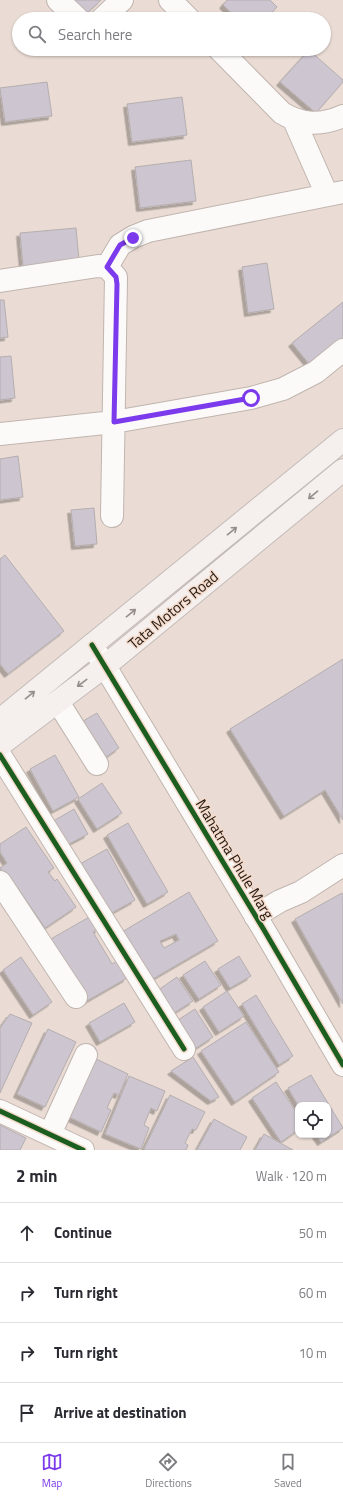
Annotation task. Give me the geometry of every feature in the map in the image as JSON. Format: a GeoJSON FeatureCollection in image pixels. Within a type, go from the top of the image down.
{"type":"FeatureCollection","features":[{"type":"Feature","properties":{"kind":"main road"},"geometry":{"type":"LineString","coordinates":[[0,720],[343,440]]}},
{"type":"Feature","properties":{"kind":"main road","name":"Tata Motors Road"},"geometry":{"type":"LineString","coordinates":[[0,745],[105,666],[343,470]]}},
{"type":"Feature","properties":{"kind":"street"},"geometry":{"type":"LineString","coordinates":[[58,0],[71,12]]}},
{"type":"Feature","properties":{"kind":"street"},"geometry":{"type":"LineString","coordinates":[[109,12],[122,0]]}},
{"type":"Feature","properties":{"kind":"street"},"geometry":{"type":"LineString","coordinates":[[170,0],[182,12]]}},
{"type":"Feature","properties":{"kind":"street"},"geometry":{"type":"LineString","coordinates":[[225,56],[282,113],[294,120],[307,123],[327,122],[343,116]]}},
{"type":"Feature","properties":{"kind":"street"},"geometry":{"type":"LineString","coordinates":[[107,267],[120,245],[148,231],[335,194],[294,120]]}},
{"type":"Feature","properties":{"kind":"street"},"geometry":{"type":"LineString","coordinates":[[0,281],[98,266],[107,267],[116,277],[112,516]]}},
{"type":"Feature","properties":{"kind":"street"},"geometry":{"type":"LineString","coordinates":[[0,434],[114,422],[251,398],[283,389],[316,372],[343,350]]}},
{"type":"Feature","properties":{"kind":"street","name":"Mahatma Phule Marg"},"geometry":{"type":"LineString","coordinates":[[92,646],[260,923],[343,1065]]}},
{"type":"Feature","properties":{"kind":"street"},"geometry":{"type":"LineString","coordinates":[[58,702],[97,764]]}},
{"type":"Feature","properties":{"kind":"street"},"geometry":{"type":"LineString","coordinates":[[0,755],[184,1049]]}},
{"type":"Feature","properties":{"kind":"street"},"geometry":{"type":"LineString","coordinates":[[260,923],[280,901],[302,892],[341,871]]}},
{"type":"Feature","properties":{"kind":"street"},"geometry":{"type":"LineString","coordinates":[[0,882],[76,997]]}},
{"type":"Feature","properties":{"kind":"street"},"geometry":{"type":"LineString","coordinates":[[50,1134],[86,1055]]}},
{"type":"Feature","properties":{"kind":"street"},"geometry":{"type":"LineString","coordinates":[[0,1111],[83,1150]]}},
{"type":"Feature","properties":{"kind":"building"},"geometry":{"type":"Polygon","coordinates":[[[68,0],[101,0],[88,12],[80,12],[68,0]]]}},
{"type":"Feature","properties":{"kind":"building"},"geometry":{"type":"Polygon","coordinates":[[[227,0],[270,0],[277,7],[272,12],[230,12],[223,5],[227,0]]]}},
{"type":"Feature","properties":{"kind":"building"},"geometry":{"type":"Polygon","coordinates":[[[304,56],[316,56],[343,80],[343,82],[316,113],[280,82],[304,56]]]}},
{"type":"Feature","properties":{"kind":"building"},"geometry":{"type":"Polygon","coordinates":[[[47,82],[52,116],[5,122],[0,88],[47,82]]]}},
{"type":"Feature","properties":{"kind":"building"},"geometry":{"type":"Polygon","coordinates":[[[182,97],[187,135],[132,142],[127,104],[182,97]]]}},
{"type":"Feature","properties":{"kind":"building"},"geometry":{"type":"Polygon","coordinates":[[[191,160],[196,201],[140,208],[135,167],[191,160]]]}},
{"type":"Feature","properties":{"kind":"building"},"geometry":{"type":"Polygon","coordinates":[[[76,228],[79,260],[23,266],[20,233],[76,228]]]}},
{"type":"Feature","properties":{"kind":"building"},"geometry":{"type":"Polygon","coordinates":[[[267,263],[274,309],[248,313],[242,267],[267,263]]]}},
{"type":"Feature","properties":{"kind":"building"},"geometry":{"type":"Polygon","coordinates":[[[0,300],[4,300],[8,337],[0,338],[0,300]]]}},
{"type":"Feature","properties":{"kind":"building"},"geometry":{"type":"Polygon","coordinates":[[[343,302],[343,349],[315,371],[292,343],[343,302]]]}},
{"type":"Feature","properties":{"kind":"building"},"geometry":{"type":"Polygon","coordinates":[[[11,356],[15,398],[0,400],[0,357],[11,356]]]}},
{"type":"Feature","properties":{"kind":"building"},"geometry":{"type":"Polygon","coordinates":[[[18,456],[23,497],[0,500],[0,459],[18,456]]]}},
{"type":"Feature","properties":{"kind":"building"},"geometry":{"type":"Polygon","coordinates":[[[94,508],[97,544],[75,546],[71,510],[94,508]]]}},
{"type":"Feature","properties":{"kind":"building"},"geometry":{"type":"Polygon","coordinates":[[[5,555],[64,631],[8,674],[0,664],[0,559],[5,555]]]}},
{"type":"Feature","properties":{"kind":"building"},"geometry":{"type":"Polygon","coordinates":[[[343,659],[343,820],[325,790],[284,816],[230,729],[343,659]]]}},
{"type":"Feature","properties":{"kind":"building"},"geometry":{"type":"Polygon","coordinates":[[[97,713],[119,748],[106,757],[83,721],[97,713]]]}},
{"type":"Feature","properties":{"kind":"building"},"geometry":{"type":"Polygon","coordinates":[[[55,755],[79,797],[53,811],[30,769],[55,755]]]}},
{"type":"Feature","properties":{"kind":"building"},"geometry":{"type":"Polygon","coordinates":[[[102,783],[122,813],[97,829],[78,799],[102,783]]]}},
{"type":"Feature","properties":{"kind":"building"},"geometry":{"type":"Polygon","coordinates":[[[74,809],[88,834],[63,847],[50,823],[74,809]]]}},
{"type":"Feature","properties":{"kind":"building"},"geometry":{"type":"Polygon","coordinates":[[[128,823],[168,892],[147,904],[107,835],[128,823]]]}},
{"type":"Feature","properties":{"kind":"building"},"geometry":{"type":"Polygon","coordinates":[[[26,827],[54,868],[48,872],[55,881],[57,879],[76,907],[45,928],[17,887],[14,889],[0,868],[7,863],[0,852],[0,844],[26,827]]]}},
{"type":"Feature","properties":{"kind":"building"},"geometry":{"type":"Polygon","coordinates":[[[107,849],[135,900],[106,916],[78,865],[107,849]]]}},
{"type":"Feature","properties":{"kind":"building"},"geometry":{"type":"Polygon","coordinates":[[[189,892],[218,941],[151,980],[122,932],[189,892]],[[176,934],[160,941],[164,948],[179,940],[176,934]]]}},
{"type":"Feature","properties":{"kind":"building"},"geometry":{"type":"Polygon","coordinates":[[[342,893],[343,895],[343,1004],[295,919],[342,893]]]}},
{"type":"Feature","properties":{"kind":"building"},"geometry":{"type":"Polygon","coordinates":[[[91,916],[99,929],[93,932],[112,964],[117,961],[127,978],[85,1002],[49,940],[91,916]]]}},
{"type":"Feature","properties":{"kind":"building"},"geometry":{"type":"Polygon","coordinates":[[[239,956],[251,976],[230,988],[218,969],[239,956]]]}},
{"type":"Feature","properties":{"kind":"building"},"geometry":{"type":"Polygon","coordinates":[[[21,957],[52,1002],[33,1015],[3,970],[21,957]]]}},
{"type":"Feature","properties":{"kind":"building"},"geometry":{"type":"Polygon","coordinates":[[[205,961],[221,985],[199,999],[183,975],[205,961]]]}},
{"type":"Feature","properties":{"kind":"building"},"geometry":{"type":"Polygon","coordinates":[[[177,977],[193,1001],[169,1016],[154,993],[177,977]]]}},
{"type":"Feature","properties":{"kind":"building"},"geometry":{"type":"Polygon","coordinates":[[[227,991],[244,1016],[219,1032],[203,1007],[227,991]]]}},
{"type":"Feature","properties":{"kind":"building"},"geometry":{"type":"Polygon","coordinates":[[[256,995],[293,1056],[279,1065],[242,1004],[256,995]]]}},
{"type":"Feature","properties":{"kind":"building"},"geometry":{"type":"Polygon","coordinates":[[[124,1003],[135,1022],[100,1042],[89,1023],[124,1003]]]}},
{"type":"Feature","properties":{"kind":"building"},"geometry":{"type":"Polygon","coordinates":[[[195,1009],[213,1037],[190,1052],[172,1024],[195,1009]]]}},
{"type":"Feature","properties":{"kind":"building"},"geometry":{"type":"Polygon","coordinates":[[[10,1014],[32,1023],[0,1093],[0,1028],[10,1014]]]}},
{"type":"Feature","properties":{"kind":"building"},"geometry":{"type":"Polygon","coordinates":[[[246,1022],[279,1072],[235,1102],[201,1051],[246,1022]]]}},
{"type":"Feature","properties":{"kind":"building"},"geometry":{"type":"Polygon","coordinates":[[[48,1029],[76,1042],[45,1107],[17,1094],[48,1029]]]}},
{"type":"Feature","properties":{"kind":"building"},"geometry":{"type":"Polygon","coordinates":[[[92,1057],[128,1074],[119,1095],[114,1093],[107,1108],[111,1110],[101,1132],[65,1115],[92,1057]]]}},
{"type":"Feature","properties":{"kind":"building"},"geometry":{"type":"Polygon","coordinates":[[[193,1057],[219,1097],[211,1101],[171,1071],[193,1057]]]}},
{"type":"Feature","properties":{"kind":"building"},"geometry":{"type":"Polygon","coordinates":[[[311,1075],[327,1102],[296,1102],[288,1088],[311,1075]]]}},
{"type":"Feature","properties":{"kind":"building"},"geometry":{"type":"Polygon","coordinates":[[[129,1076],[165,1091],[157,1111],[151,1108],[144,1125],[149,1128],[141,1149],[105,1134],[129,1076]]]}},
{"type":"Feature","properties":{"kind":"building"},"geometry":{"type":"Polygon","coordinates":[[[276,1082],[295,1110],[295,1132],[281,1142],[252,1098],[276,1082]]]}},
{"type":"Feature","properties":{"kind":"building"},"geometry":{"type":"Polygon","coordinates":[[[170,1095],[205,1112],[196,1130],[192,1129],[185,1143],[188,1145],[186,1150],[146,1150],[144,1149],[170,1095]]]}},
{"type":"Feature","properties":{"kind":"building"},"geometry":{"type":"Polygon","coordinates":[[[331,1108],[343,1128],[331,1136],[331,1108]]]}},
{"type":"Feature","properties":{"kind":"building"},"geometry":{"type":"Polygon","coordinates":[[[214,1119],[247,1137],[240,1150],[197,1150],[214,1119]]]}},
{"type":"Feature","properties":{"kind":"building"},"geometry":{"type":"Polygon","coordinates":[[[0,1125],[26,1138],[20,1150],[0,1150],[0,1125]]]}},
{"type":"Feature","properties":{"kind":"building"},"geometry":{"type":"Polygon","coordinates":[[[264,1134],[293,1150],[255,1150],[264,1134]]]}},
{"type":"Feature","properties":{"kind":"building"},"geometry":{"type":"Polygon","coordinates":[[[318,1138],[327,1138],[321,1142],[318,1138]]]}},
{"type":"Feature","properties":{"kind":"cycle path"},"geometry":{"type":"LineString","coordinates":[[92,645],[264,930],[343,1065]]}},
{"type":"Feature","properties":{"kind":"cycle path"},"geometry":{"type":"LineString","coordinates":[[0,755],[184,1049]]}},
{"type":"Feature","properties":{"kind":"cycle path"},"geometry":{"type":"LineString","coordinates":[[0,1111],[83,1150]]}},
{"type":"Feature","properties":{"kind":"route"},"geometry":{"type":"LineString","coordinates":[[133,238],[120,245],[107,267],[116,277],[117,284],[114,422],[251,398]]}}]}
